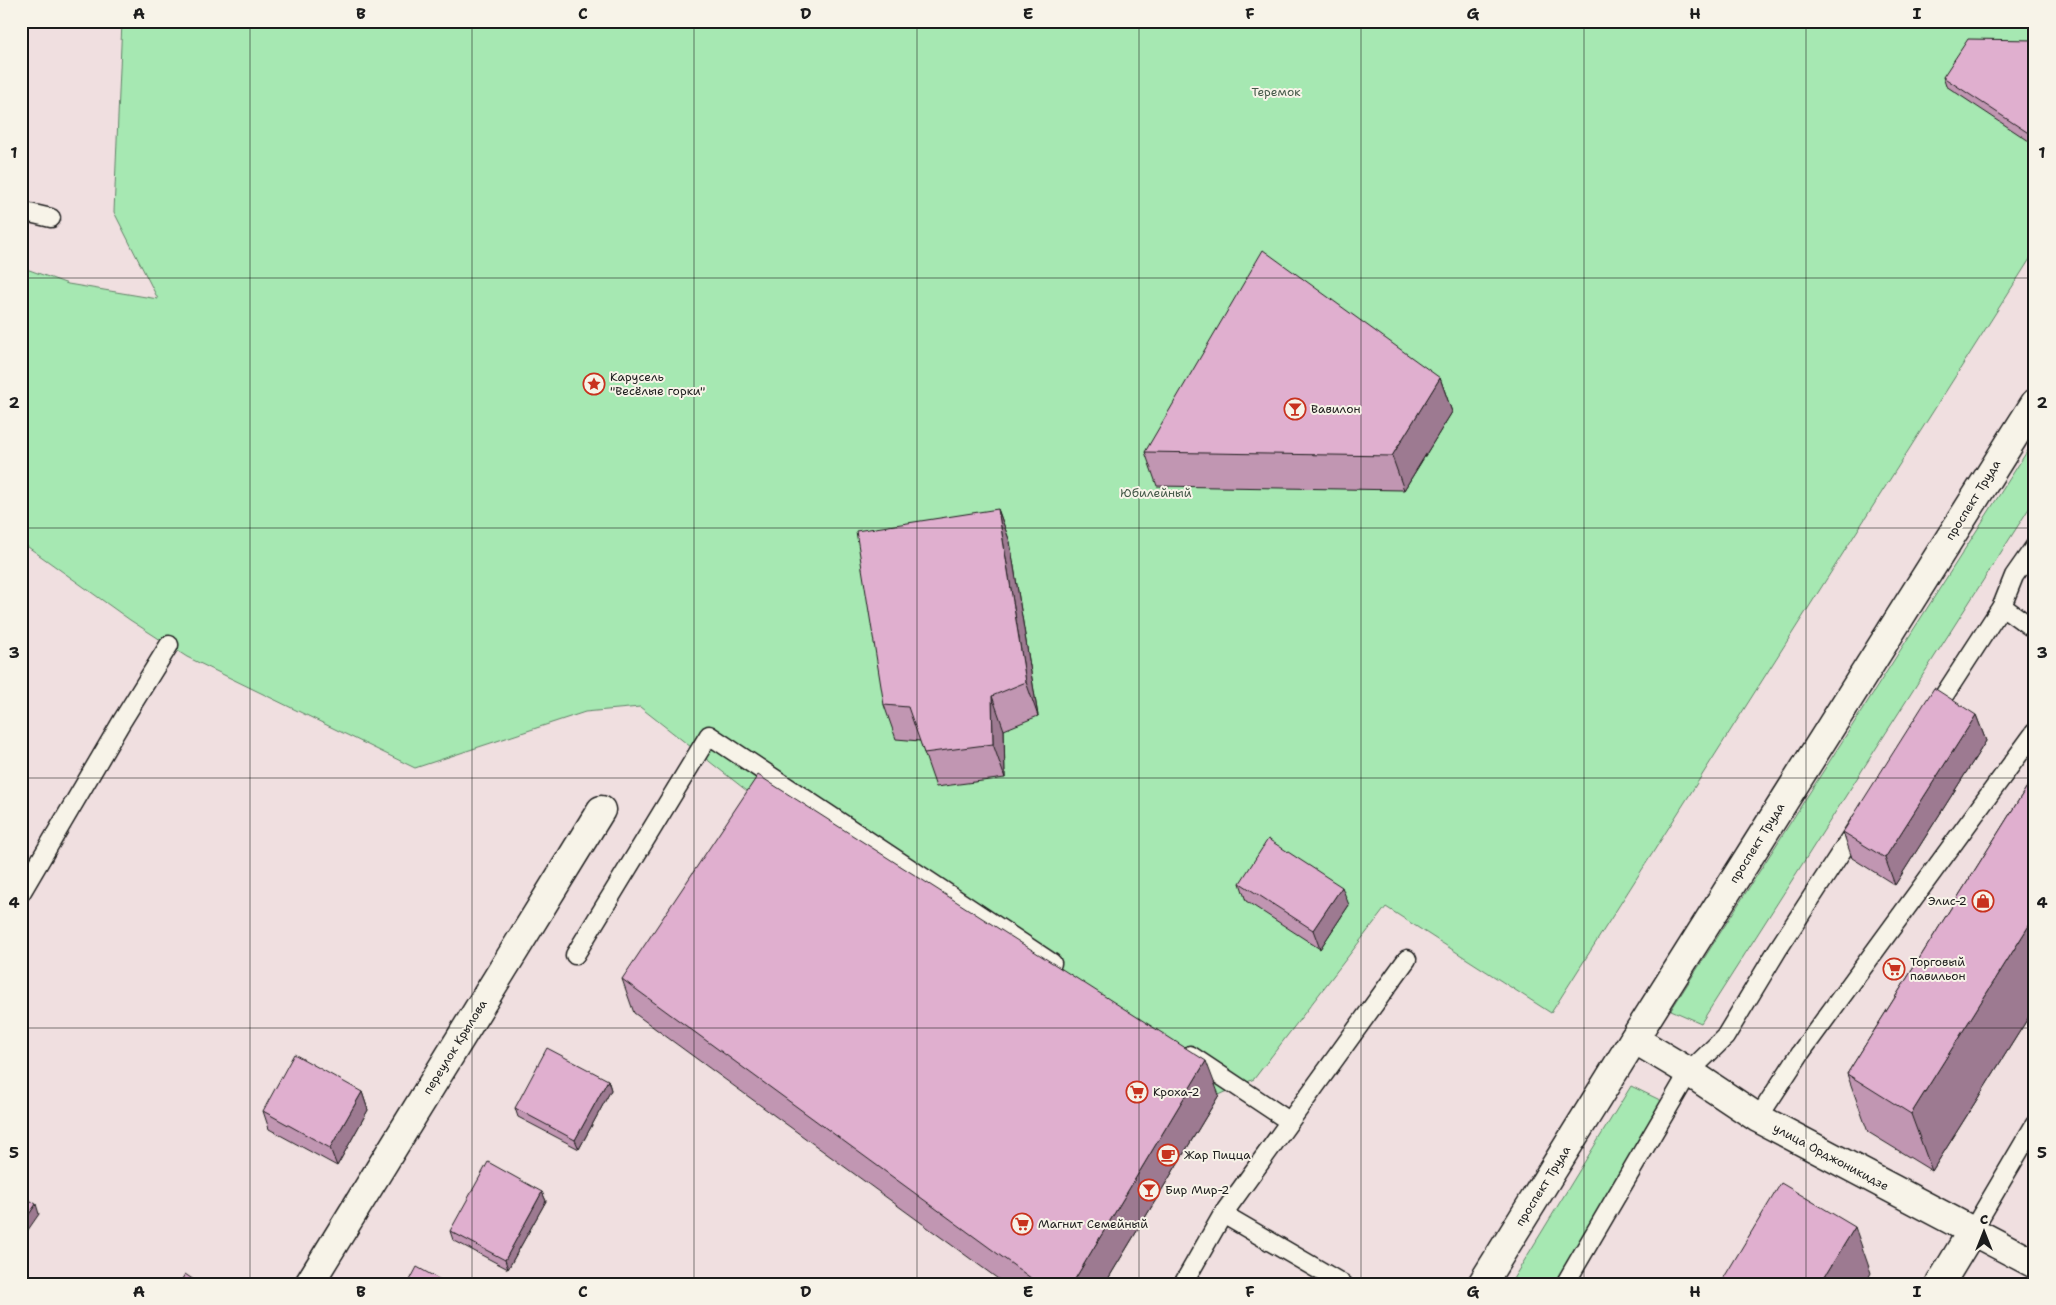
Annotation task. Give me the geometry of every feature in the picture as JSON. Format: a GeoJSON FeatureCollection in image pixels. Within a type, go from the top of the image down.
{"type":"FeatureCollection","features":[{"type":"Feature","properties":{"kind":"street","name":"проспект Труда"},"geometry":{"type":"LineString","coordinates":[[1482,1284],[1634,1039],[2035,403]]}},
{"type":"Feature","properties":{"kind":"street","name":"переулок Крылова"},"geometry":{"type":"LineString","coordinates":[[310,1284],[601,810]]}},
{"type":"Feature","properties":{"kind":"street","name":"улица Орджоникидзе"},"geometry":{"type":"LineString","coordinates":[[1634,1039],[1689,1072],[1758,1118],[2035,1264]]}},
{"type":"Feature","properties":{"kind":"street"},"geometry":{"type":"LineString","coordinates":[[1940,1284],[1972,1231]]}},
{"type":"Feature","properties":{"kind":"lane"},"geometry":{"type":"LineString","coordinates":[[21,211],[51,218]]}},
{"type":"Feature","properties":{"kind":"lane"},"geometry":{"type":"LineString","coordinates":[[1920,732],[2002,606],[2014,576],[2035,546]]}},
{"type":"Feature","properties":{"kind":"lane"},"geometry":{"type":"LineString","coordinates":[[2002,606],[2035,630]]}},
{"type":"Feature","properties":{"kind":"lane"},"geometry":{"type":"LineString","coordinates":[[21,893],[169,646]]}},
{"type":"Feature","properties":{"kind":"lane"},"geometry":{"type":"LineString","coordinates":[[1758,1118],[1801,1052],[2035,732]]}},
{"type":"Feature","properties":{"kind":"lane"},"geometry":{"type":"LineString","coordinates":[[575,955],[709,735],[1066,972]]}},
{"type":"Feature","properties":{"kind":"lane"},"geometry":{"type":"LineString","coordinates":[[1565,1284],[1689,1072],[1725,1037],[1778,949],[1871,807]]}},
{"type":"Feature","properties":{"kind":"lane"},"geometry":{"type":"LineString","coordinates":[[1183,1284],[1222,1214],[1407,959]]}},
{"type":"Feature","properties":{"kind":"lane"},"geometry":{"type":"LineString","coordinates":[[1173,1044],[1290,1121]]}},
{"type":"Feature","properties":{"kind":"lane"},"geometry":{"type":"LineString","coordinates":[[1972,1231],[2035,1124]]}},
{"type":"Feature","properties":{"kind":"lane"},"geometry":{"type":"LineString","coordinates":[[1222,1214],[1343,1284]]}},
{"type":"Feature","properties":{"kind":"green space","name":"Юбилейный"},"geometry":{"type":"Polygon","coordinates":[[[122,21],[2035,21],[2035,251],[1551,1013],[1386,907],[1254,1079],[1219,1095],[770,809],[640,707],[585,712],[415,768],[187,657],[130,620],[21,542],[21,267],[68,284],[158,299],[114,212],[122,21]]]}},
{"type":"Feature","properties":{"kind":"green space"},"geometry":{"type":"Polygon","coordinates":[[[2035,439],[2035,499],[1701,1023],[1671,1010],[2035,439]]]}},
{"type":"Feature","properties":{"kind":"green space"},"geometry":{"type":"Polygon","coordinates":[[[1631,1086],[1662,1101],[1554,1284],[1510,1284],[1631,1086]]]}},
{"type":"Feature","properties":{"kind":"building"},"geometry":{"type":"Polygon","coordinates":[[[1968,39],[2035,40],[2035,133],[2033,136],[1943,77],[1968,39]]]}},
{"type":"Feature","properties":{"kind":"building"},"geometry":{"type":"Polygon","coordinates":[[[1263,250],[1440,378],[1392,456],[1145,452],[1263,250]]]}},
{"type":"Feature","properties":{"kind":"building"},"geometry":{"type":"Polygon","coordinates":[[[998,509],[1026,682],[992,696],[993,744],[924,753],[908,707],[884,705],[856,531],[998,509]]]}},
{"type":"Feature","properties":{"kind":"building"},"geometry":{"type":"Polygon","coordinates":[[[1934,688],[1976,715],[1885,858],[1843,832],[1934,688]]]}},
{"type":"Feature","properties":{"kind":"building"},"geometry":{"type":"Polygon","coordinates":[[[2035,774],[2035,916],[1911,1114],[1847,1074],[2035,774]]]}},
{"type":"Feature","properties":{"kind":"building"},"geometry":{"type":"Polygon","coordinates":[[[758,775],[1206,1061],[1072,1284],[1039,1284],[622,979],[758,775]]]}},
{"type":"Feature","properties":{"kind":"building"},"geometry":{"type":"Polygon","coordinates":[[[1268,839],[1342,887],[1313,930],[1240,883],[1268,839]]]}},
{"type":"Feature","properties":{"kind":"building"},"geometry":{"type":"Polygon","coordinates":[[[547,1048],[608,1080],[575,1140],[515,1108],[547,1048]]]}},
{"type":"Feature","properties":{"kind":"building"},"geometry":{"type":"Polygon","coordinates":[[[294,1054],[362,1092],[330,1148],[263,1111],[294,1054]]]}},
{"type":"Feature","properties":{"kind":"building"},"geometry":{"type":"Polygon","coordinates":[[[488,1162],[542,1192],[505,1260],[450,1231],[488,1162]]]}},
{"type":"Feature","properties":{"kind":"building"},"geometry":{"type":"Polygon","coordinates":[[[1781,1183],[1855,1227],[1820,1284],[1720,1284],[1781,1183]]]}},
{"type":"Feature","properties":{"kind":"building"},"geometry":{"type":"Polygon","coordinates":[[[21,1195],[36,1204],[21,1226],[21,1195]]]}},
{"type":"Feature","properties":{"kind":"building"},"geometry":{"type":"Polygon","coordinates":[[[417,1267],[448,1284],[408,1284],[417,1267]]]}},
{"type":"Feature","properties":{"kind":"building"},"geometry":{"type":"Polygon","coordinates":[[[185,1274],[200,1284],[179,1284],[185,1274]]]}},
{"type":"Feature","properties":{"kind":"place","name":"Карусель \"Весёлые горки\""},"geometry":{"type":"Point","coordinates":[594,384]}},
{"type":"Feature","properties":{"kind":"place","name":"Вавилон"},"geometry":{"type":"Point","coordinates":[1295,409]}},
{"type":"Feature","properties":{"kind":"place","name":"Элис-2"},"geometry":{"type":"Point","coordinates":[1983,901]}},
{"type":"Feature","properties":{"kind":"place","name":"Торговый павильон"},"geometry":{"type":"Point","coordinates":[1894,969]}},
{"type":"Feature","properties":{"kind":"place","name":"Кроха-2"},"geometry":{"type":"Point","coordinates":[1137,1092]}},
{"type":"Feature","properties":{"kind":"place","name":"Жар Пицца"},"geometry":{"type":"Point","coordinates":[1168,1155]}},
{"type":"Feature","properties":{"kind":"place","name":"Бир Мир-2"},"geometry":{"type":"Point","coordinates":[1149,1190]}},
{"type":"Feature","properties":{"kind":"place","name":"Магнит Семейный"},"geometry":{"type":"Point","coordinates":[1022,1224]}},
{"type":"Feature","properties":{"kind":"park label","name":"Теремок"},"geometry":{"type":"Point","coordinates":[1276,92]}}]}
